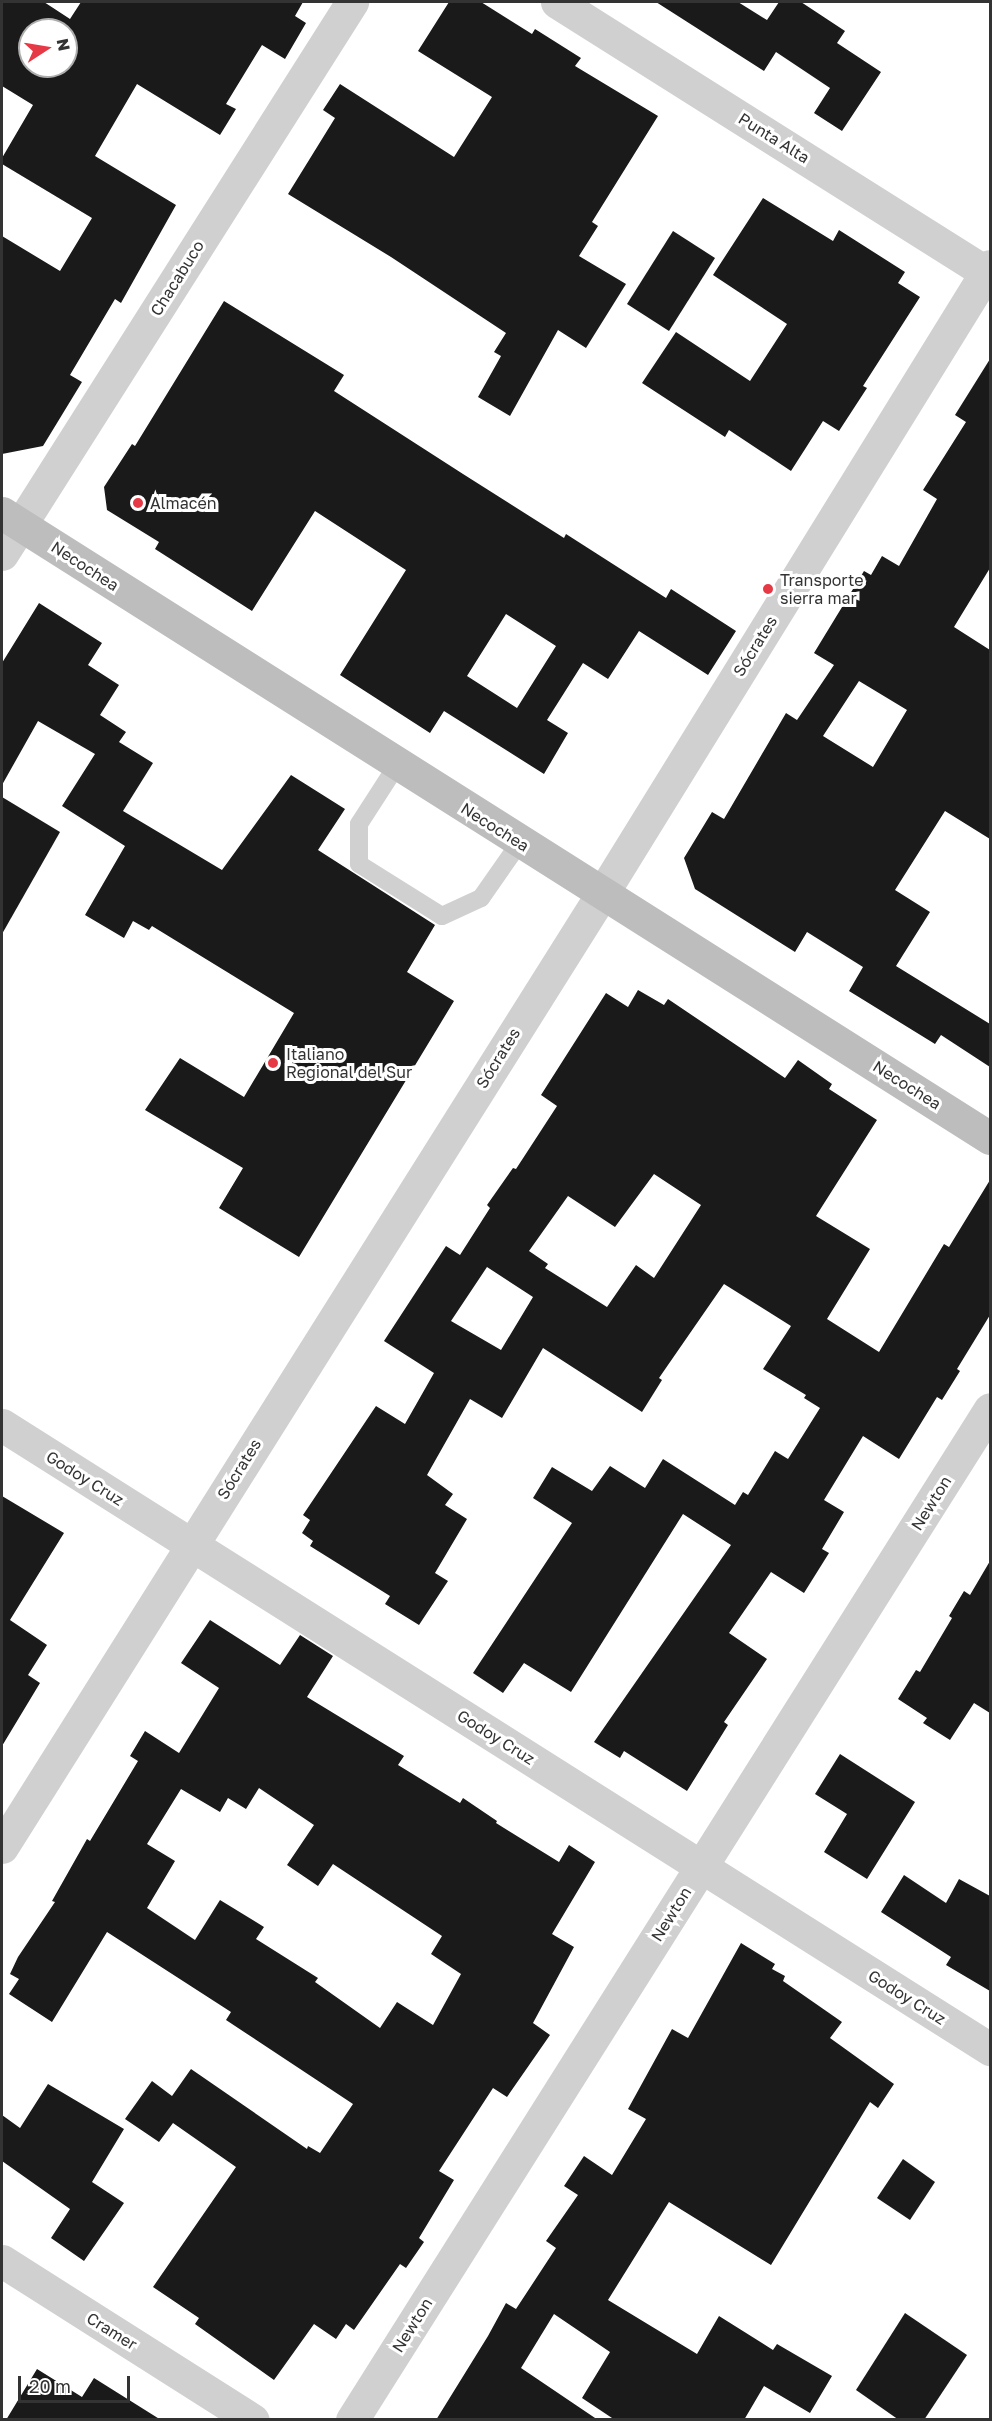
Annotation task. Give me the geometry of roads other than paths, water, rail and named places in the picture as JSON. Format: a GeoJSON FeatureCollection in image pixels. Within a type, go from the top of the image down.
{"type":"FeatureCollection","features":[{"type":"Feature","properties":{"kind":"main road","name":"Necochea"},"geometry":{"type":"LineString","coordinates":[[11,519],[990,1138]]}},
{"type":"Feature","properties":{"kind":"street","name":"Chacabuco"},"geometry":{"type":"LineString","coordinates":[[2,554],[11,519],[352,2]]}},
{"type":"Feature","properties":{"kind":"street","name":"Punta Alta"},"geometry":{"type":"LineString","coordinates":[[557,2],[989,271]]}},
{"type":"Feature","properties":{"kind":"street","name":"Sócrates"},"geometry":{"type":"LineString","coordinates":[[2,1847],[602,894],[989,271]]}},
{"type":"Feature","properties":{"kind":"street","name":"Newton"},"geometry":{"type":"LineString","coordinates":[[352,2420],[990,1409]]}},
{"type":"Feature","properties":{"kind":"street","name":"Godoy Cruz"},"geometry":{"type":"LineString","coordinates":[[2,1425],[990,2049]]}},
{"type":"Feature","properties":{"kind":"street","name":"Cramer"},"geometry":{"type":"LineString","coordinates":[[2,2261],[253,2420]]}},
{"type":"Feature","properties":{"kind":"lane"},"geometry":{"type":"LineString","coordinates":[[397,765],[359,824],[359,864],[442,916],[481,898],[520,842]]}},
{"type":"Feature","properties":{"kind":"place","name":"Almacén"},"geometry":{"type":"Point","coordinates":[138,503]}},
{"type":"Feature","properties":{"kind":"place","name":"Transporte sierra mar"},"geometry":{"type":"Point","coordinates":[768,589]}},
{"type":"Feature","properties":{"kind":"place","name":"Italiano Regional del Sur"},"geometry":{"type":"Point","coordinates":[273,1063]}}]}
